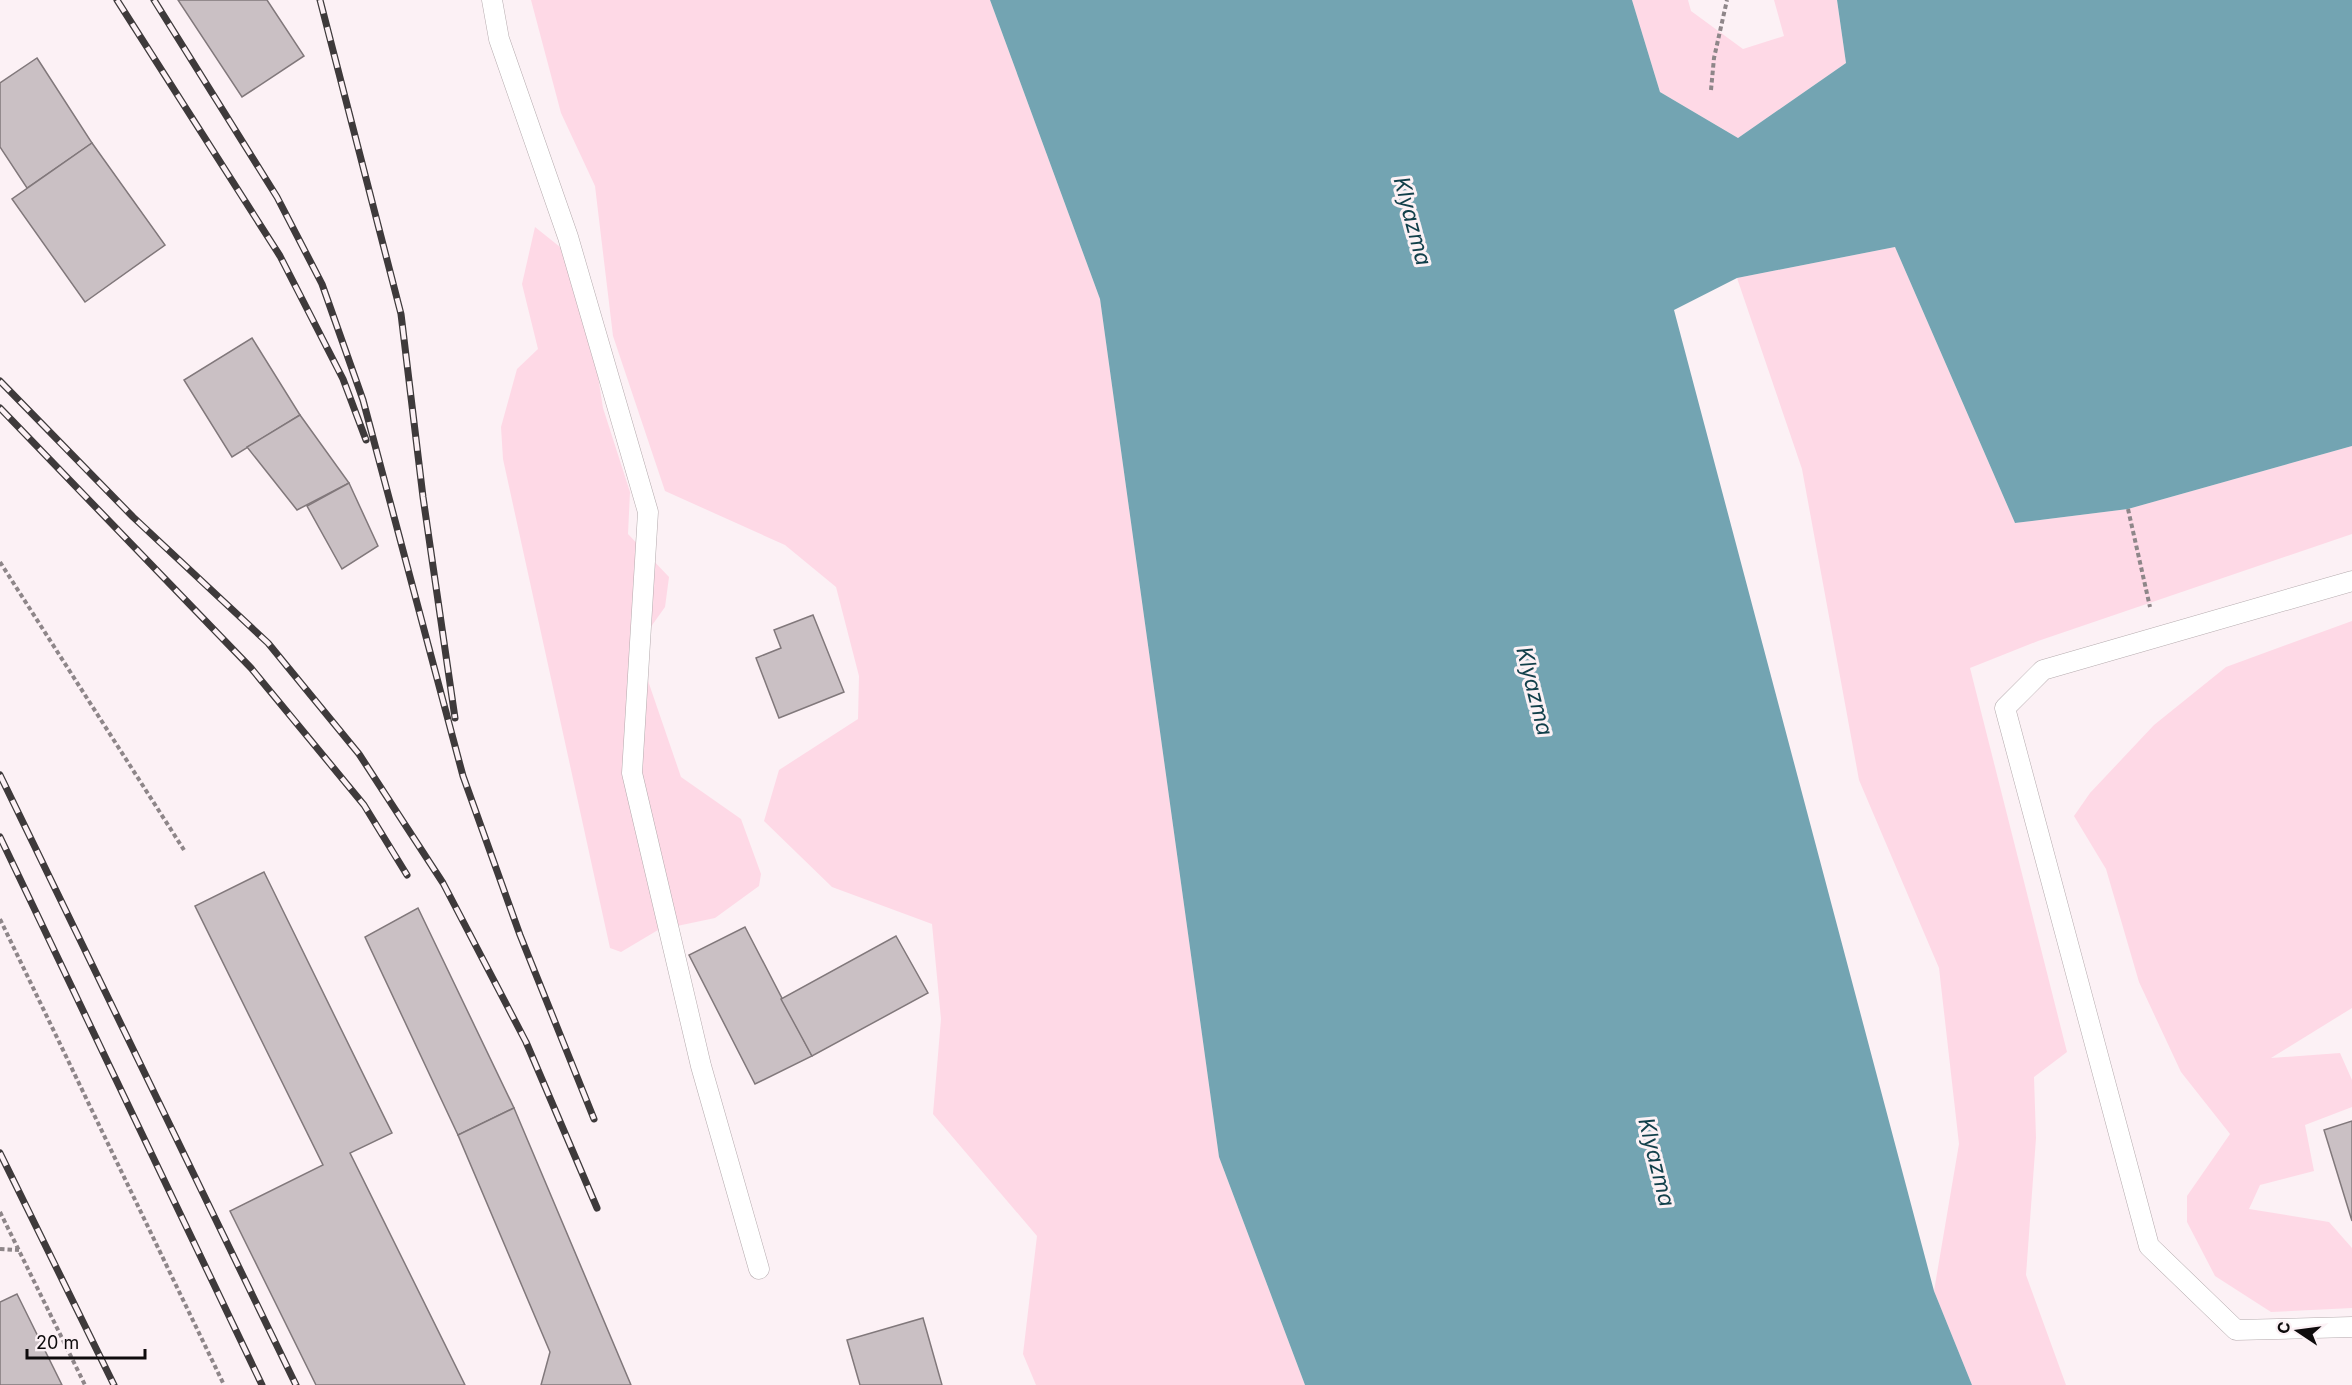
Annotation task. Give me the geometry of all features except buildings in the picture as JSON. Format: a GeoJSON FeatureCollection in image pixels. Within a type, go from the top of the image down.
{"type":"FeatureCollection","features":[{"type":"Feature","properties":{"kind":"lane"},"geometry":{"type":"LineString","coordinates":[[492,0],[499,39],[568,237],[648,512],[632,772],[701,1066],[759,1269]]}},
{"type":"Feature","properties":{"kind":"lane"},"geometry":{"type":"LineString","coordinates":[[2352,581],[2043,670],[2005,708],[2149,1246],[2236,1330],[2352,1327]]}},
{"type":"Feature","properties":{"kind":"path"},"geometry":{"type":"LineString","coordinates":[[1711,90],[1714,58],[1727,0]]}},
{"type":"Feature","properties":{"kind":"path"},"geometry":{"type":"LineString","coordinates":[[2128,509],[2158,637]]}},
{"type":"Feature","properties":{"kind":"path"},"geometry":{"type":"LineString","coordinates":[[0,562],[184,850]]}},
{"type":"Feature","properties":{"kind":"path"},"geometry":{"type":"LineString","coordinates":[[0,920],[224,1385]]}},
{"type":"Feature","properties":{"kind":"path"},"geometry":{"type":"LineString","coordinates":[[0,1212],[85,1385]]}},
{"type":"Feature","properties":{"kind":"path"},"geometry":{"type":"LineString","coordinates":[[0,1250],[19,1250]]}},
{"type":"Feature","properties":{"kind":"shaded area"},"geometry":{"type":"Polygon","coordinates":[[[531,0],[990,0],[1100,299],[1219,1157],[1305,1385],[1036,1385],[1023,1354],[1037,1236],[933,1114],[941,1019],[932,924],[832,887],[764,821],[779,770],[858,719],[859,676],[836,587],[785,545],[665,491],[613,336],[595,186],[561,113],[531,0]]]}},
{"type":"Feature","properties":{"kind":"shaded area"},"geometry":{"type":"Polygon","coordinates":[[[1632,0],[1688,0],[1691,11],[1743,49],[1784,36],[1774,0],[1837,0],[1846,63],[1738,138],[1660,92],[1632,0]]]}},
{"type":"Feature","properties":{"kind":"shaded area"},"geometry":{"type":"Polygon","coordinates":[[[535,227],[580,263],[603,408],[630,492],[628,534],[669,577],[665,607],[643,638],[645,672],[681,777],[741,819],[761,874],[759,886],[715,918],[658,930],[621,952],[610,948],[503,459],[501,427],[517,369],[538,349],[522,284],[535,227]]]}},
{"type":"Feature","properties":{"kind":"shaded area"},"geometry":{"type":"Polygon","coordinates":[[[1895,247],[2015,523],[2128,509],[2352,446],[2352,534],[2038,641],[1970,668],[2067,1052],[2034,1077],[2036,1138],[2026,1275],[2066,1385],[1972,1385],[1934,1291],[1959,1144],[1939,968],[1859,780],[1802,469],[1737,278],[1895,247]]]}},
{"type":"Feature","properties":{"kind":"shaded area"},"geometry":{"type":"Polygon","coordinates":[[[2352,621],[2352,1008],[2271,1058],[2340,1053],[2352,1080],[2352,1107],[2305,1125],[2314,1171],[2260,1185],[2249,1209],[2329,1222],[2352,1248],[2352,1308],[2271,1312],[2215,1276],[2187,1222],[2187,1196],[2230,1134],[2181,1072],[2139,982],[2106,869],[2074,816],[2090,793],[2154,725],[2226,667],[2352,621]]]}},
{"type":"Feature","properties":{"kind":"water","name":"Klyazma"},"geometry":{"type":"Polygon","coordinates":[[[990,0],[1632,0],[1660,92],[1738,138],[1846,63],[1837,0],[2352,0],[2352,446],[2128,509],[2015,523],[1895,247],[1737,278],[1674,310],[1934,1291],[1972,1385],[1305,1385],[1219,1157],[1100,299],[990,0]]]}},
{"type":"Feature","properties":{"kind":"railway"},"geometry":{"type":"LineString","coordinates":[[117,0],[280,256],[343,379],[366,440]]}},
{"type":"Feature","properties":{"kind":"railway"},"geometry":{"type":"LineString","coordinates":[[154,0],[277,197],[322,284],[363,400],[463,776],[520,935],[594,1119]]}},
{"type":"Feature","properties":{"kind":"railway"},"geometry":{"type":"LineString","coordinates":[[320,0],[401,314],[423,497],[455,718]]}},
{"type":"Feature","properties":{"kind":"railway"},"geometry":{"type":"LineString","coordinates":[[0,381],[133,517],[268,643],[359,754],[443,883],[526,1042],[597,1208]]}},
{"type":"Feature","properties":{"kind":"railway"},"geometry":{"type":"LineString","coordinates":[[0,408],[251,668],[364,805],[407,875]]}},
{"type":"Feature","properties":{"kind":"railway"},"geometry":{"type":"LineString","coordinates":[[0,775],[296,1385]]}},
{"type":"Feature","properties":{"kind":"railway"},"geometry":{"type":"LineString","coordinates":[[0,837],[262,1385]]}},
{"type":"Feature","properties":{"kind":"railway"},"geometry":{"type":"LineString","coordinates":[[0,1153],[114,1385]]}}]}
